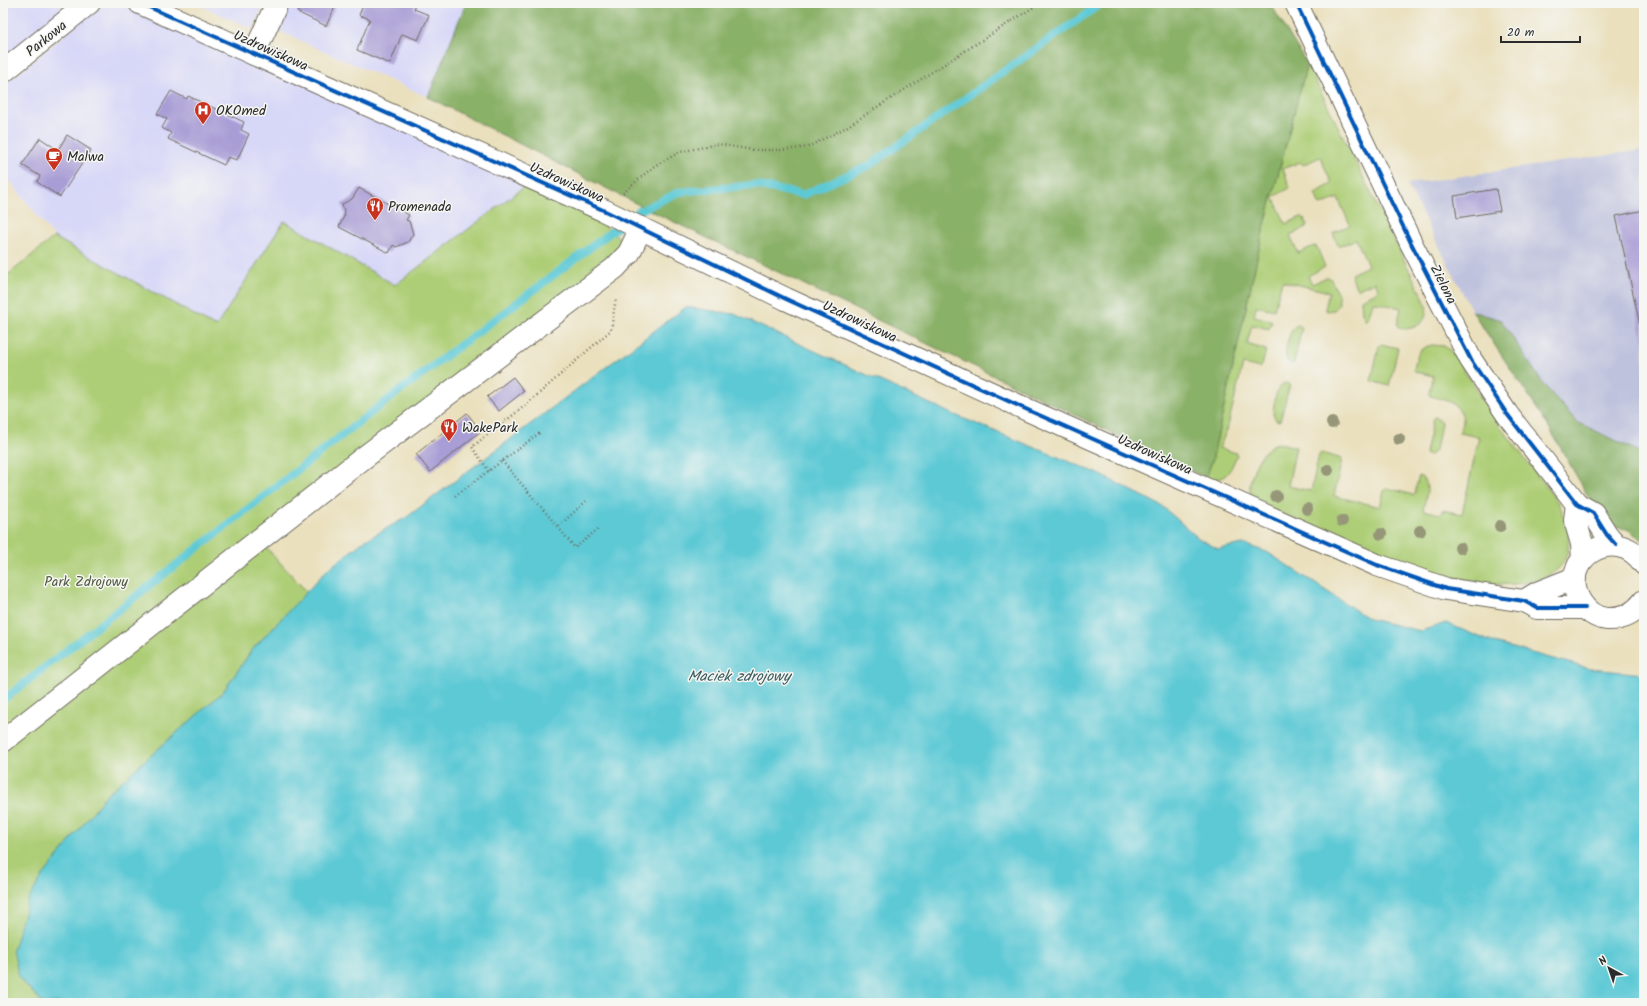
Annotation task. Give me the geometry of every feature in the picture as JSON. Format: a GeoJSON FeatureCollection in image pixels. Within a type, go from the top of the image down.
{"type":"FeatureCollection","features":[{"type":"Feature","properties":{"kind":"street","name":"Parkowa"},"geometry":{"type":"LineString","coordinates":[[3,72],[89,3]]}},
{"type":"Feature","properties":{"kind":"street","name":"Uzdrowiskowa"},"geometry":{"type":"LineString","coordinates":[[140,3],[603,210],[786,299],[1024,408],[1377,565],[1446,589],[1524,601],[1537,608],[1585,608]]}},
{"type":"Feature","properties":{"kind":"street"},"geometry":{"type":"LineString","coordinates":[[254,54],[277,3]]}},
{"type":"Feature","properties":{"kind":"street","name":"Zielona"},"geometry":{"type":"LineString","coordinates":[[1296,3],[1411,243],[1471,360],[1507,414],[1577,504],[1592,513],[1616,545]]}},
{"type":"Feature","properties":{"kind":"street"},"geometry":{"type":"LineString","coordinates":[[3,741],[362,459],[615,268],[629,253],[641,228]]}},
{"type":"Feature","properties":{"kind":"street"},"geometry":{"type":"LineString","coordinates":[[1577,504],[1575,520],[1582,544],[1577,595],[1585,608],[1596,616],[1602,618],[1615,619],[1636,617],[1638,608],[1644,601]]}},
{"type":"Feature","properties":{"kind":"street"},"geometry":{"type":"LineString","coordinates":[[1524,601],[1579,569],[1593,550],[1605,546],[1616,545],[1632,551],[1644,564]]}},
{"type":"Feature","properties":{"kind":"path"},"geometry":{"type":"LineString","coordinates":[[603,210],[654,166],[680,152],[718,144],[753,150],[784,150],[808,147],[843,130],[1040,3]]}},
{"type":"Feature","properties":{"kind":"path"},"geometry":{"type":"LineString","coordinates":[[489,471],[472,447],[526,405],[611,330],[623,260]]}},
{"type":"Feature","properties":{"kind":"path"},"geometry":{"type":"LineString","coordinates":[[455,496],[541,432]]}},
{"type":"Feature","properties":{"kind":"path"},"geometry":{"type":"LineString","coordinates":[[502,461],[575,548],[598,529]]}},
{"type":"Feature","properties":{"kind":"path"},"geometry":{"type":"LineString","coordinates":[[558,527],[586,501]]}},
{"type":"Feature","properties":{"kind":"shaded area"},"geometry":{"type":"Polygon","coordinates":[[[3,3],[55,3],[67,9],[3,68],[3,3]]]}},
{"type":"Feature","properties":{"kind":"shaded area"},"geometry":{"type":"Polygon","coordinates":[[[108,3],[118,3],[529,183],[395,285],[284,221],[216,327],[54,237],[3,172],[3,86],[86,17],[108,3]]]}},
{"type":"Feature","properties":{"kind":"shaded area"},"geometry":{"type":"Polygon","coordinates":[[[195,3],[265,3],[253,29],[195,3]]]}},
{"type":"Feature","properties":{"kind":"shaded area"},"geometry":{"type":"Polygon","coordinates":[[[286,3],[466,3],[428,97],[274,29],[286,3]]]}},
{"type":"Feature","properties":{"kind":"shaded area"},"geometry":{"type":"Polygon","coordinates":[[[1644,150],[1644,454],[1577,422],[1544,385],[1501,320],[1472,311],[1407,184],[1644,150]]]}},
{"type":"Feature","properties":{"kind":"green space"},"geometry":{"type":"Polygon","coordinates":[[[466,3],[1270,3],[1307,64],[1262,236],[1212,461],[1206,478],[643,207],[428,97],[466,3]]]}},
{"type":"Feature","properties":{"kind":"green space"},"geometry":{"type":"Polygon","coordinates":[[[1307,64],[1425,302],[1427,308],[1426,314],[1421,323],[1416,326],[1405,329],[1399,328],[1397,325],[1401,308],[1373,302],[1368,319],[1365,320],[1362,313],[1361,299],[1379,291],[1375,282],[1358,289],[1356,288],[1351,274],[1368,266],[1356,239],[1338,246],[1333,233],[1350,225],[1338,198],[1321,205],[1319,204],[1315,193],[1332,184],[1320,157],[1303,165],[1300,162],[1283,169],[1290,188],[1273,197],[1286,224],[1301,217],[1304,218],[1307,225],[1306,228],[1290,235],[1298,253],[1314,246],[1317,247],[1325,267],[1308,276],[1312,284],[1327,277],[1330,278],[1338,295],[1339,303],[1334,310],[1327,311],[1325,309],[1329,292],[1282,281],[1274,310],[1256,306],[1254,316],[1271,320],[1272,322],[1269,329],[1252,325],[1247,344],[1266,350],[1262,366],[1260,368],[1243,364],[1227,430],[1219,448],[1236,453],[1237,455],[1229,471],[1223,477],[1218,479],[1206,478],[1212,461],[1262,236],[1307,64]]]}},
{"type":"Feature","properties":{"kind":"green space","name":"Park Zdrojowy"},"geometry":{"type":"Polygon","coordinates":[[[529,183],[587,211],[622,240],[615,268],[262,543],[307,592],[252,650],[223,692],[106,795],[19,978],[43,1003],[3,1003],[3,279],[54,237],[216,327],[284,221],[395,285],[529,183]]]}},
{"type":"Feature","properties":{"kind":"green space"},"geometry":{"type":"Polygon","coordinates":[[[1472,311],[1501,320],[1544,385],[1577,422],[1644,454],[1644,541],[1627,529],[1605,526],[1547,424],[1472,311]]]}},
{"type":"Feature","properties":{"kind":"green space"},"geometry":{"type":"Polygon","coordinates":[[[1297,325],[1302,327],[1294,363],[1292,364],[1287,361],[1286,347],[1289,336],[1294,327],[1297,325]]]}},
{"type":"Feature","properties":{"kind":"green space"},"geometry":{"type":"Polygon","coordinates":[[[1381,344],[1398,348],[1389,386],[1371,381],[1379,346],[1381,344]]]}},
{"type":"Feature","properties":{"kind":"green space"},"geometry":{"type":"Polygon","coordinates":[[[1432,345],[1444,346],[1451,351],[1498,423],[1559,504],[1565,519],[1569,544],[1565,560],[1553,573],[1528,582],[1510,584],[1491,584],[1452,577],[1371,552],[1343,541],[1261,504],[1251,494],[1251,481],[1256,465],[1270,447],[1280,443],[1296,447],[1288,486],[1311,491],[1319,455],[1321,453],[1342,459],[1334,496],[1380,507],[1384,491],[1387,488],[1414,495],[1419,476],[1426,482],[1427,486],[1423,510],[1441,514],[1442,510],[1462,514],[1479,437],[1459,433],[1463,421],[1460,410],[1451,403],[1430,396],[1429,393],[1433,376],[1416,372],[1414,370],[1418,353],[1423,348],[1432,345]]]}},
{"type":"Feature","properties":{"kind":"green space"},"geometry":{"type":"Polygon","coordinates":[[[1285,383],[1290,384],[1280,421],[1276,420],[1273,414],[1274,405],[1277,391],[1285,383]]]}},
{"type":"Feature","properties":{"kind":"green space"},"geometry":{"type":"Polygon","coordinates":[[[1435,417],[1440,420],[1441,424],[1436,450],[1430,455],[1426,455],[1425,453],[1433,418],[1435,417]]]}},
{"type":"Feature","properties":{"kind":"water","name":"Maciek zdrojowy"},"geometry":{"type":"Polygon","coordinates":[[[686,307],[734,314],[950,413],[1097,473],[1162,506],[1198,538],[1218,549],[1243,544],[1267,552],[1369,619],[1421,631],[1446,623],[1494,643],[1591,669],[1644,674],[1644,1003],[43,1003],[19,978],[13,950],[28,900],[42,877],[106,795],[223,692],[252,650],[327,570],[364,541],[407,517],[686,307]]]}},
{"type":"Feature","properties":{"kind":"building"},"geometry":{"type":"Polygon","coordinates":[[[301,3],[337,3],[326,26],[297,12],[301,3]]]}},
{"type":"Feature","properties":{"kind":"building"},"geometry":{"type":"Polygon","coordinates":[[[364,3],[416,3],[414,9],[429,15],[418,40],[402,34],[390,64],[357,50],[370,19],[359,15],[364,3]]]}},
{"type":"Feature","properties":{"kind":"building","name":"OKOmed"},"geometry":{"type":"Polygon","coordinates":[[[171,91],[187,99],[188,96],[244,122],[241,130],[249,134],[237,160],[228,157],[224,165],[168,139],[171,133],[162,128],[167,119],[157,114],[171,91]]]}},
{"type":"Feature","properties":{"kind":"building","name":"Malwa"},"geometry":{"type":"Polygon","coordinates":[[[67,135],[91,150],[60,197],[37,182],[40,176],[22,165],[40,138],[58,150],[67,135]]]}},
{"type":"Feature","properties":{"kind":"building","name":"Promenada"},"geometry":{"type":"Polygon","coordinates":[[[359,188],[409,215],[406,220],[409,221],[413,234],[408,242],[396,247],[393,245],[389,253],[339,227],[345,214],[342,204],[352,199],[359,188]]]}},
{"type":"Feature","properties":{"kind":"building"},"geometry":{"type":"Polygon","coordinates":[[[1496,189],[1500,211],[1457,218],[1454,196],[1496,189]]]}},
{"type":"Feature","properties":{"kind":"building"},"geometry":{"type":"Polygon","coordinates":[[[1644,210],[1644,339],[1643,339],[1616,216],[1644,210]]]}},
{"type":"Feature","properties":{"kind":"building"},"geometry":{"type":"Polygon","coordinates":[[[513,377],[524,391],[499,411],[487,397],[513,377]]]}},
{"type":"Feature","properties":{"kind":"building","name":"WakePark"},"geometry":{"type":"Polygon","coordinates":[[[467,413],[481,431],[430,472],[416,454],[467,413]]]}},
{"type":"Feature","properties":{"kind":"waterway"},"geometry":{"type":"LineString","coordinates":[[3,700],[381,405],[639,211],[679,192],[755,185],[803,195],[870,165],[1102,3]]}},
{"type":"Feature","properties":{"kind":"cycle path"},"geometry":{"type":"LineString","coordinates":[[140,3],[603,210],[786,299],[1030,411],[1377,565],[1446,589],[1524,601],[1537,608],[1585,608]]}},
{"type":"Feature","properties":{"kind":"cycle path"},"geometry":{"type":"LineString","coordinates":[[1296,3],[1411,243],[1471,360],[1507,414],[1577,504],[1593,513],[1607,535],[1616,545]]}},
{"type":"Feature","properties":{"kind":"place","name":"OKOmed"},"geometry":{"type":"Point","coordinates":[203,125]}},
{"type":"Feature","properties":{"kind":"place","name":"Malwa"},"geometry":{"type":"Point","coordinates":[54,171]}},
{"type":"Feature","properties":{"kind":"place","name":"Promenada"},"geometry":{"type":"Point","coordinates":[375,221]}},
{"type":"Feature","properties":{"kind":"place","name":"WakePark"},"geometry":{"type":"Point","coordinates":[449,442]}}]}
